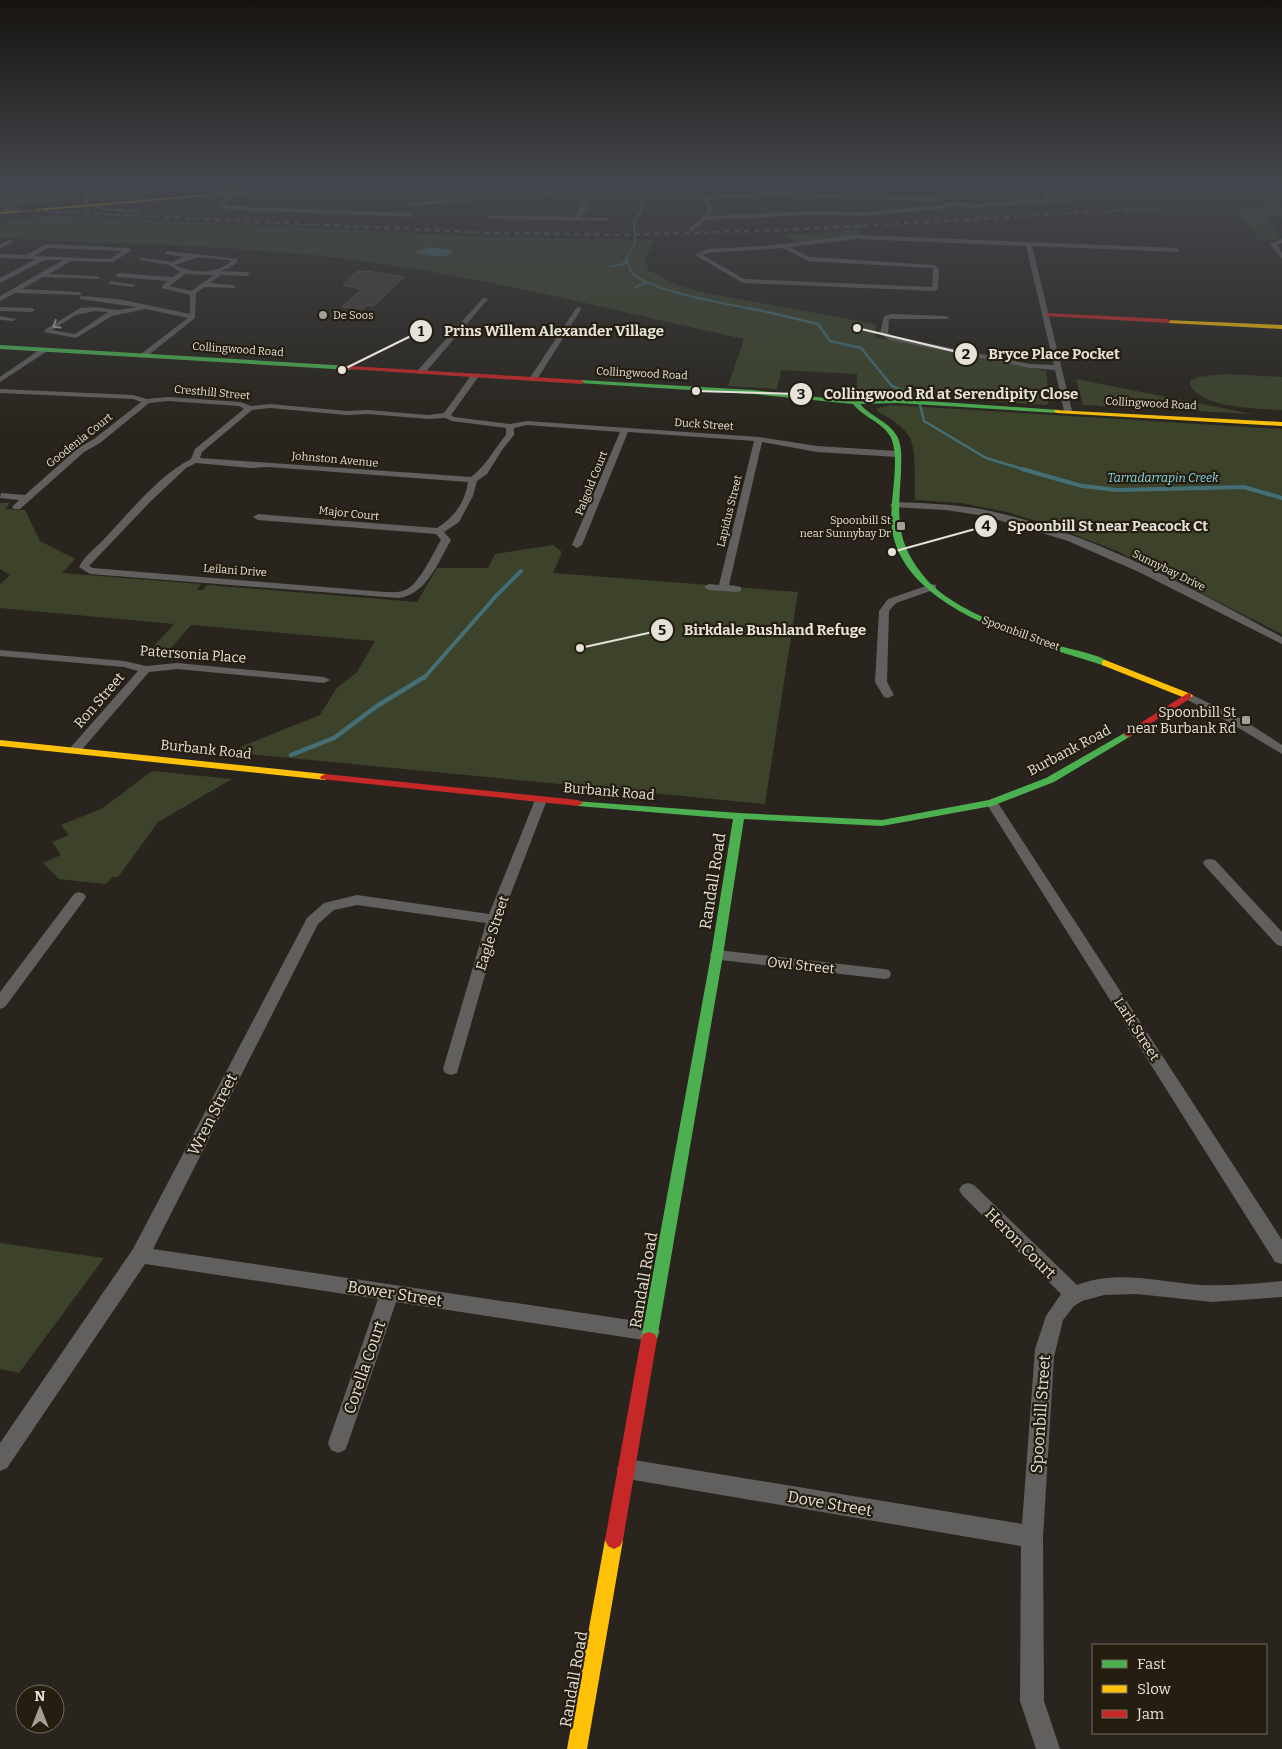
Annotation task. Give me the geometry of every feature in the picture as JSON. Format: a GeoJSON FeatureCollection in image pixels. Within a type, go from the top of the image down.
{"type":"FeatureCollection","features":[{"type":"Feature","properties":{"kind":"street"},"geometry":{"type":"LineString","coordinates":[[0,282],[27,267]]}},
{"type":"Feature","properties":{"kind":"street"},"geometry":{"type":"LineString","coordinates":[[0,299],[55,267],[74,268]]}},
{"type":"Feature","properties":{"kind":"street"},"geometry":{"type":"LineString","coordinates":[[173,267],[184,272],[247,274]]}},
{"type":"Feature","properties":{"kind":"street"},"geometry":{"type":"LineString","coordinates":[[215,273],[228,267]]}},
{"type":"Feature","properties":{"kind":"street"},"geometry":{"type":"LineString","coordinates":[[718,267],[743,281],[935,290],[936,269],[934,267]]}},
{"type":"Feature","properties":{"kind":"street"},"geometry":{"type":"LineString","coordinates":[[1034,267],[1040,296],[1047,315],[1068,411]]}},
{"type":"Feature","properties":{"kind":"street"},"geometry":{"type":"LineString","coordinates":[[164,287],[172,279],[184,272]]}},
{"type":"Feature","properties":{"kind":"street"},"geometry":{"type":"LineString","coordinates":[[155,286],[192,293],[218,275],[215,273]]}},
{"type":"Feature","properties":{"kind":"street"},"geometry":{"type":"LineString","coordinates":[[42,275],[97,278]]}},
{"type":"Feature","properties":{"kind":"street"},"geometry":{"type":"LineString","coordinates":[[118,275],[172,279]]}},
{"type":"Feature","properties":{"kind":"street"},"geometry":{"type":"LineString","coordinates":[[27,283],[43,284]]}},
{"type":"Feature","properties":{"kind":"street"},"geometry":{"type":"LineString","coordinates":[[111,283],[138,285]]}},
{"type":"Feature","properties":{"kind":"street"},"geometry":{"type":"LineString","coordinates":[[204,285],[233,287]]}},
{"type":"Feature","properties":{"kind":"street"},"geometry":{"type":"LineString","coordinates":[[14,291],[118,301],[193,317]]}},
{"type":"Feature","properties":{"kind":"street"},"geometry":{"type":"LineString","coordinates":[[192,293],[193,317]]}},
{"type":"Feature","properties":{"kind":"street"},"geometry":{"type":"LineString","coordinates":[[0,299],[10,300]]}},
{"type":"Feature","properties":{"kind":"street"},"geometry":{"type":"LineString","coordinates":[[421,372],[485,299]]}},
{"type":"Feature","properties":{"kind":"street"},"geometry":{"type":"LineString","coordinates":[[117,312],[95,308],[83,309],[48,330],[48,332],[76,336],[110,314],[146,308]]}},
{"type":"Feature","properties":{"kind":"street"},"geometry":{"type":"LineString","coordinates":[[533,379],[579,308]]}},
{"type":"Feature","properties":{"kind":"street"},"geometry":{"type":"LineString","coordinates":[[0,309],[32,310]]}},
{"type":"Feature","properties":{"kind":"street"},"geometry":{"type":"LineString","coordinates":[[1047,315],[1282,327]]}},
{"type":"Feature","properties":{"kind":"street"},"geometry":{"type":"LineString","coordinates":[[142,356],[193,317]]}},
{"type":"Feature","properties":{"kind":"street"},"geometry":{"type":"LineString","coordinates":[[946,318],[886,317],[884,334],[890,338],[1030,366],[1058,368]]}},
{"type":"Feature","properties":{"kind":"street"},"geometry":{"type":"LineString","coordinates":[[0,318],[14,319]]}},
{"type":"Feature","properties":{"kind":"street","name":"Collingwood Road"},"geometry":{"type":"LineString","coordinates":[[0,347],[761,393],[855,402],[897,401],[1282,424]]}},
{"type":"Feature","properties":{"kind":"street"},"geometry":{"type":"LineString","coordinates":[[0,380],[45,350]]}},
{"type":"Feature","properties":{"kind":"street"},"geometry":{"type":"LineString","coordinates":[[447,415],[475,376]]}},
{"type":"Feature","properties":{"kind":"street","name":"Cresthill Street"},"geometry":{"type":"LineString","coordinates":[[0,391],[133,397],[147,401],[168,399],[240,404],[250,408],[270,406],[347,413],[363,412],[428,417],[447,415],[452,419],[510,426]]}},
{"type":"Feature","properties":{"kind":"street","name":"Goodenia Court"},"geometry":{"type":"LineString","coordinates":[[17,507],[82,450],[97,441],[147,401]]}},
{"type":"Feature","properties":{"kind":"street","name":"Spoonbill Street"},"geometry":{"type":"LineString","coordinates":[[855,402],[861,411],[888,429],[895,440],[897,454],[895,529],[900,548],[907,561],[932,587],[957,605],[995,626],[1103,662],[1188,696],[1236,721],[1282,750]]}},
{"type":"Feature","properties":{"kind":"street","name":"Leilani Drive"},"geometry":{"type":"LineString","coordinates":[[250,408],[198,451],[195,460],[183,466],[123,522],[112,537],[86,562],[84,568],[90,572],[396,595],[414,590],[428,569],[446,540],[438,531]]}},
{"type":"Feature","properties":{"kind":"street","name":"Duck Street"},"geometry":{"type":"LineString","coordinates":[[510,426],[527,423],[759,439],[817,449],[897,454]]}},
{"type":"Feature","properties":{"kind":"street"},"geometry":{"type":"LineString","coordinates":[[438,531],[453,522],[471,492],[474,485],[473,480],[484,472],[498,449],[510,435],[510,426]]}},
{"type":"Feature","properties":{"kind":"street","name":"Palgold Court"},"geometry":{"type":"LineString","coordinates":[[577,545],[625,430]]}},
{"type":"Feature","properties":{"kind":"street","name":"Lapidus Street"},"geometry":{"type":"LineString","coordinates":[[723,588],[759,439]]}},
{"type":"Feature","properties":{"kind":"street","name":"Johnston Avenue"},"geometry":{"type":"LineString","coordinates":[[195,460],[250,465],[269,464],[366,474],[473,480]]}},
{"type":"Feature","properties":{"kind":"street"},"geometry":{"type":"LineString","coordinates":[[2,496],[27,498]]}},
{"type":"Feature","properties":{"kind":"street","name":"Sunnybay Drive"},"geometry":{"type":"LineString","coordinates":[[895,504],[962,509],[996,516],[1046,531],[1108,554],[1184,590],[1282,641]]}},
{"type":"Feature","properties":{"kind":"street","name":"Major Court"},"geometry":{"type":"LineString","coordinates":[[258,517],[438,531]]}},
{"type":"Feature","properties":{"kind":"street"},"geometry":{"type":"LineString","coordinates":[[709,587],[737,589]]}},
{"type":"Feature","properties":{"kind":"street"},"geometry":{"type":"LineString","coordinates":[[888,695],[881,682],[884,611],[892,601],[904,595],[932,587]]}},
{"type":"Feature","properties":{"kind":"street","name":"Patersonia Place"},"geometry":{"type":"LineString","coordinates":[[0,652],[124,664],[146,669],[177,666],[324,680]]}},
{"type":"Feature","properties":{"kind":"street","name":"Ron Street"},"geometry":{"type":"LineString","coordinates":[[75,750],[146,669]]}},
{"type":"Feature","properties":{"kind":"street","name":"Burbank Road"},"geometry":{"type":"LineString","coordinates":[[0,743],[541,800],[738,816],[882,823],[992,803],[1050,780],[1117,741],[1188,696]]}},
{"type":"Feature","properties":{"kind":"street","name":"Eagle Street"},"geometry":{"type":"LineString","coordinates":[[451,1069],[494,920],[541,800]]}},
{"type":"Feature","properties":{"kind":"street","name":"Lark Street"},"geometry":{"type":"LineString","coordinates":[[992,803],[1282,1256]]}},
{"type":"Feature","properties":{"kind":"street","name":"Randall Road"},"geometry":{"type":"LineString","coordinates":[[577,1749],[628,1469],[650,1332],[717,955],[738,816]]}},
{"type":"Feature","properties":{"kind":"street"},"geometry":{"type":"LineString","coordinates":[[1210,863],[1282,941]]}},
{"type":"Feature","properties":{"kind":"street"},"geometry":{"type":"LineString","coordinates":[[0,1002],[79,897]]}},
{"type":"Feature","properties":{"kind":"street","name":"Wren Street"},"geometry":{"type":"LineString","coordinates":[[0,1461],[140,1255],[312,921],[329,906],[357,900],[494,920]]}},
{"type":"Feature","properties":{"kind":"street","name":"Owl Street"},"geometry":{"type":"LineString","coordinates":[[717,955],[884,974]]}},
{"type":"Feature","properties":{"kind":"street","name":"Heron Court"},"geometry":{"type":"LineString","coordinates":[[968,1190],[1074,1295]]}},
{"type":"Feature","properties":{"kind":"street","name":"Bower Street"},"geometry":{"type":"LineString","coordinates":[[140,1255],[650,1332]]}},
{"type":"Feature","properties":{"kind":"street"},"geometry":{"type":"LineString","coordinates":[[1074,1295],[1094,1288],[1116,1286],[1227,1294],[1282,1289]]}},
{"type":"Feature","properties":{"kind":"street","name":"Corella Court"},"geometry":{"type":"LineString","coordinates":[[338,1443],[390,1292]]}},
{"type":"Feature","properties":{"kind":"street","name":"Spoonbill Street"},"geometry":{"type":"LineString","coordinates":[[1048,1749],[1032,1700],[1032,1537],[1047,1336],[1054,1317],[1074,1295]]}},
{"type":"Feature","properties":{"kind":"street","name":"Dove Street"},"geometry":{"type":"LineString","coordinates":[[628,1469],[1032,1537]]}},
{"type":"Feature","properties":{"kind":"green space"},"geometry":{"type":"Polygon","coordinates":[[[401,267],[647,267],[648,270],[679,286],[706,293],[876,324],[875,338],[1046,371],[1049,401],[1047,405],[857,393],[857,374],[781,370],[777,389],[728,386],[744,339],[515,288],[401,267]]]}},
{"type":"Feature","properties":{"kind":"green space"},"geometry":{"type":"Polygon","coordinates":[[[1225,374],[1282,377],[1282,410],[1246,408],[1218,403],[1196,393],[1190,385],[1190,381],[1198,377],[1225,374]]]}},
{"type":"Feature","properties":{"kind":"green space"},"geometry":{"type":"Polygon","coordinates":[[[1076,379],[1252,414],[1083,405],[1076,379]]]}},
{"type":"Feature","properties":{"kind":"green space"},"geometry":{"type":"Polygon","coordinates":[[[891,405],[1282,429],[1282,634],[1117,551],[1052,526],[1007,512],[961,503],[915,500],[914,460],[910,438],[900,426],[877,411],[878,408],[891,405]]]}},
{"type":"Feature","properties":{"kind":"green space"},"geometry":{"type":"Polygon","coordinates":[[[0,503],[10,503],[5,509],[25,510],[40,541],[75,559],[62,573],[201,584],[197,590],[203,590],[207,585],[417,602],[437,568],[488,568],[495,554],[553,545],[562,552],[553,573],[798,592],[765,804],[228,752],[320,715],[336,689],[357,672],[375,641],[191,625],[163,657],[146,655],[174,624],[0,608],[0,584],[10,575],[0,569],[0,503]]]}},
{"type":"Feature","properties":{"kind":"green space"},"geometry":{"type":"Polygon","coordinates":[[[152,771],[232,779],[158,822],[118,877],[112,877],[106,884],[59,879],[43,863],[61,855],[52,842],[69,835],[61,825],[103,808],[152,771]]]}},
{"type":"Feature","properties":{"kind":"green space"},"geometry":{"type":"Polygon","coordinates":[[[0,1243],[104,1258],[19,1373],[0,1369],[0,1243]]]}},
{"type":"Feature","properties":{"kind":"building"},"geometry":{"type":"Polygon","coordinates":[[[366,271],[404,277],[374,306],[367,305],[363,309],[342,307],[362,289],[343,285],[356,272],[366,271]]]}},
{"type":"Feature","properties":{"kind":"waterway","name":"Tarradarrapin Creek"},"geometry":{"type":"LineString","coordinates":[[629,267],[634,274],[647,282]]}},
{"type":"Feature","properties":{"kind":"waterway"},"geometry":{"type":"LineString","coordinates":[[636,287],[647,282]]}},
{"type":"Feature","properties":{"kind":"waterway","name":"Tarradarrapin Creek"},"geometry":{"type":"LineString","coordinates":[[647,282],[660,288],[710,301],[755,310]]}},
{"type":"Feature","properties":{"kind":"waterway","name":"Tarradarrapin Creek"},"geometry":{"type":"LineString","coordinates":[[750,308],[818,324],[830,341],[861,348],[892,386],[918,397]]}},
{"type":"Feature","properties":{"kind":"waterway","name":"Tarradarrapin Creek"},"geometry":{"type":"LineString","coordinates":[[920,405],[924,421],[986,458],[1026,470]]}},
{"type":"Feature","properties":{"kind":"waterway","name":"Tarradarrapin Creek"},"geometry":{"type":"LineString","coordinates":[[1022,469],[1082,486],[1117,490],[1244,487],[1282,498]]}},
{"type":"Feature","properties":{"kind":"waterway"},"geometry":{"type":"LineString","coordinates":[[425,676],[496,596],[521,571]]}},
{"type":"Feature","properties":{"kind":"waterway"},"geometry":{"type":"LineString","coordinates":[[291,755],[334,738],[377,706],[425,676]]}},
{"type":"Feature","properties":{"kind":"traffic: fast"},"geometry":{"type":"LineString","coordinates":[[0,347],[350,368]]}},
{"type":"Feature","properties":{"kind":"traffic: fast"},"geometry":{"type":"LineString","coordinates":[[581,382],[753,392],[844,402],[897,401],[1057,411]]}},
{"type":"Feature","properties":{"kind":"traffic: fast"},"geometry":{"type":"LineString","coordinates":[[855,402],[864,412],[886,427],[894,437],[897,456],[896,532],[907,560],[926,583],[952,603],[982,619],[1014,633],[1105,663]]}},
{"type":"Feature","properties":{"kind":"traffic: fast"},"geometry":{"type":"LineString","coordinates":[[578,803],[739,816],[882,823],[992,803],[1050,780],[1128,734]]}},
{"type":"Feature","properties":{"kind":"traffic: fast"},"geometry":{"type":"LineString","coordinates":[[649,1339],[717,955],[739,816]]}},
{"type":"Feature","properties":{"kind":"traffic: slow"},"geometry":{"type":"LineString","coordinates":[[1168,321],[1282,327]]}},
{"type":"Feature","properties":{"kind":"traffic: slow"},"geometry":{"type":"LineString","coordinates":[[1057,411],[1282,424]]}},
{"type":"Feature","properties":{"kind":"traffic: slow"},"geometry":{"type":"LineString","coordinates":[[1105,663],[1188,696]]}},
{"type":"Feature","properties":{"kind":"traffic: slow"},"geometry":{"type":"LineString","coordinates":[[0,743],[325,777]]}},
{"type":"Feature","properties":{"kind":"traffic: slow"},"geometry":{"type":"LineString","coordinates":[[577,1749],[614,1540]]}},
{"type":"Feature","properties":{"kind":"traffic: jam"},"geometry":{"type":"LineString","coordinates":[[1047,315],[1168,321]]}},
{"type":"Feature","properties":{"kind":"traffic: jam"},"geometry":{"type":"LineString","coordinates":[[350,368],[581,382]]}},
{"type":"Feature","properties":{"kind":"traffic: jam"},"geometry":{"type":"LineString","coordinates":[[1128,734],[1188,696]]}},
{"type":"Feature","properties":{"kind":"traffic: jam"},"geometry":{"type":"LineString","coordinates":[[325,777],[578,803]]}},
{"type":"Feature","properties":{"kind":"traffic: jam"},"geometry":{"type":"LineString","coordinates":[[614,1540],[649,1339]]}},
{"type":"Feature","properties":{"kind":"place","name":"De Soos"},"geometry":{"type":"Point","coordinates":[323,315]}},
{"type":"Feature","properties":{"kind":"place","name":"Bryce Place Pocket"},"geometry":{"type":"Point","coordinates":[857,328]}},
{"type":"Feature","properties":{"kind":"place","name":"Prins Willem Alexander Village"},"geometry":{"type":"Point","coordinates":[342,370]}},
{"type":"Feature","properties":{"kind":"place","name":"Collingwood Rd at Serendipity Close"},"geometry":{"type":"Point","coordinates":[696,391]}},
{"type":"Feature","properties":{"kind":"place","name":"Spoonbill St near Sunnybay Dr"},"geometry":{"type":"Point","coordinates":[901,526]}},
{"type":"Feature","properties":{"kind":"place","name":"Spoonbill St near Peacock Ct"},"geometry":{"type":"Point","coordinates":[892,552]}},
{"type":"Feature","properties":{"kind":"place","name":"Birkdale Bushland Refuge"},"geometry":{"type":"Point","coordinates":[580,648]}},
{"type":"Feature","properties":{"kind":"place","name":"Spoonbill St near Burbank Rd"},"geometry":{"type":"Point","coordinates":[1246,720]}}]}
